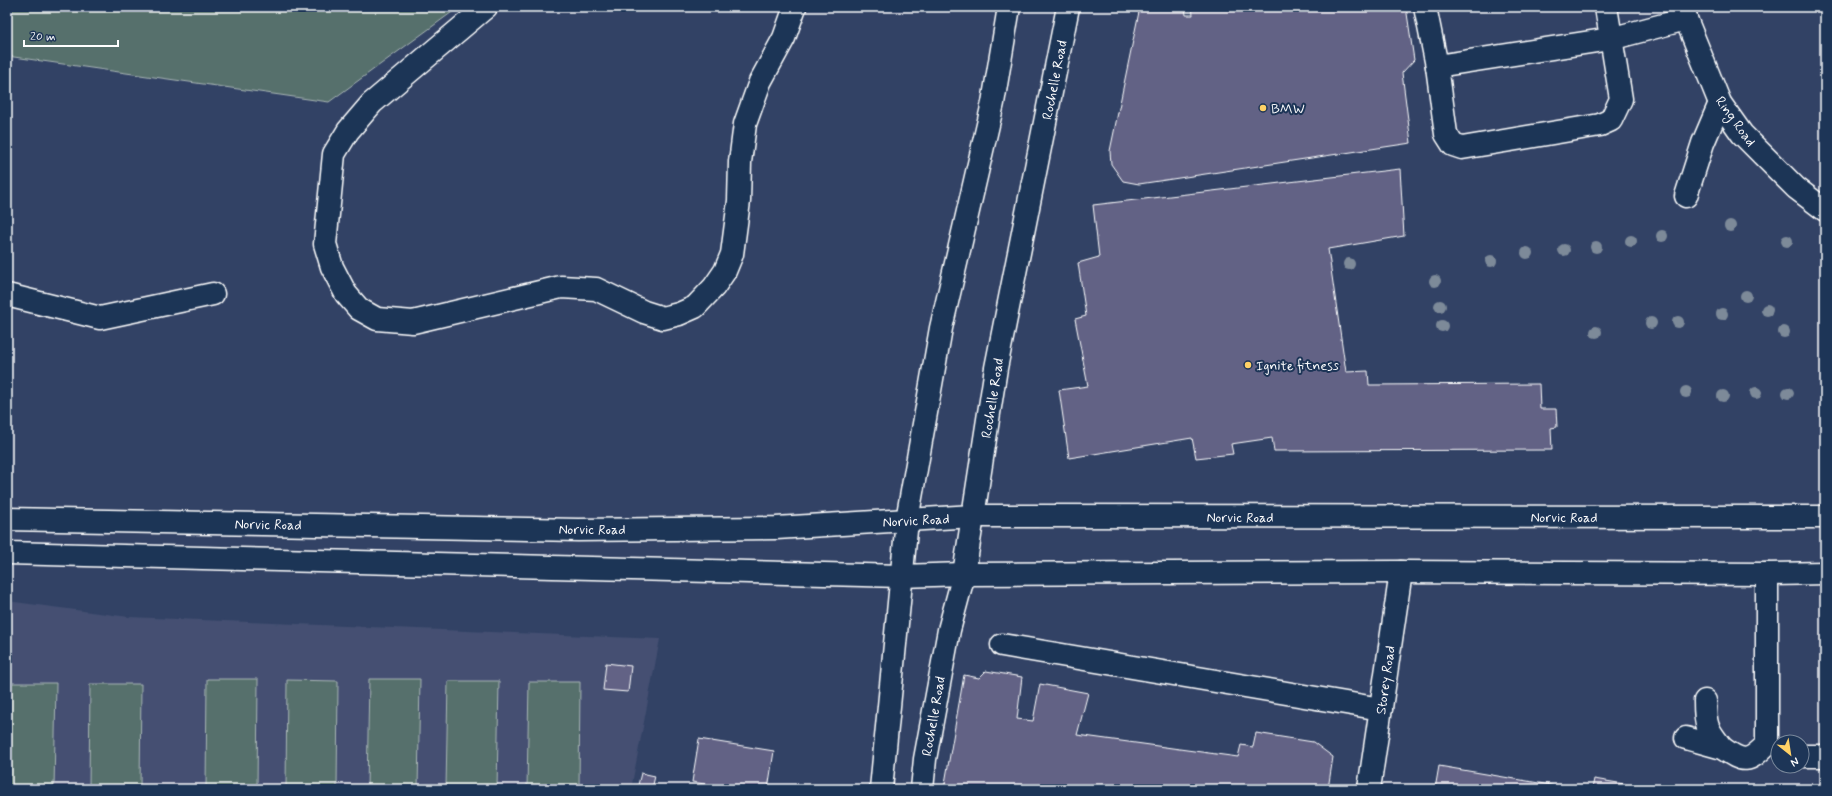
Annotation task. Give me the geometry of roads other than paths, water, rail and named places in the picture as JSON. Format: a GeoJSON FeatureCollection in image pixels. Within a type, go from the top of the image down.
{"type":"FeatureCollection","features":[{"type":"Feature","properties":{"kind":"street"},"geometry":{"type":"LineString","coordinates":[[486,7],[372,103],[348,131],[334,154],[325,244],[332,267],[346,294],[359,309],[377,319],[413,322],[561,287],[596,290],[644,312],[663,318],[679,314],[695,307],[714,287],[725,271],[732,254],[739,201],[740,162],[745,124],[760,82],[784,38],[795,7]]}},
{"type":"Feature","properties":{"kind":"street"},"geometry":{"type":"LineString","coordinates":[[881,789],[907,520],[940,328],[993,103],[1010,7]]}},
{"type":"Feature","properties":{"kind":"street","name":"Rochelle Road"},"geometry":{"type":"LineString","coordinates":[[922,789],[925,759],[949,630],[964,574],[996,368],[1068,7]]}},
{"type":"Feature","properties":{"kind":"street"},"geometry":{"type":"LineString","coordinates":[[1426,7],[1437,66],[1446,134],[1453,145],[1462,148],[1600,125],[1611,120],[1620,99],[1606,7]]}},
{"type":"Feature","properties":{"kind":"street"},"geometry":{"type":"LineString","coordinates":[[1437,66],[1610,39],[1685,13]]}},
{"type":"Feature","properties":{"kind":"street","name":"Ring Road"},"geometry":{"type":"LineString","coordinates":[[1685,13],[1720,103],[1742,134],[1796,188],[1825,210]]}},
{"type":"Feature","properties":{"kind":"street"},"geometry":{"type":"LineString","coordinates":[[1686,196],[1703,143],[1720,103]]}},
{"type":"Feature","properties":{"kind":"street"},"geometry":{"type":"LineString","coordinates":[[7,295],[100,318],[213,294]]}},
{"type":"Feature","properties":{"kind":"street","name":"Norvic Road"},"geometry":{"type":"LineString","coordinates":[[7,519],[578,530],[776,528],[973,516],[1825,518]]}},
{"type":"Feature","properties":{"kind":"street"},"geometry":{"type":"LineString","coordinates":[[7,553],[901,576],[964,574],[1400,572],[1825,573]]}},
{"type":"Feature","properties":{"kind":"street","name":"Storey Road"},"geometry":{"type":"LineString","coordinates":[[1369,789],[1382,709],[1400,572]]}},
{"type":"Feature","properties":{"kind":"street"},"geometry":{"type":"LineString","coordinates":[[1767,574],[1772,734]]}},
{"type":"Feature","properties":{"kind":"street"},"geometry":{"type":"LineString","coordinates":[[1002,645],[1382,709]]}},
{"type":"Feature","properties":{"kind":"street"},"geometry":{"type":"LineString","coordinates":[[1705,701],[1705,720],[1708,730],[1722,748]]}},
{"type":"Feature","properties":{"kind":"street"},"geometry":{"type":"LineString","coordinates":[[1686,738],[1722,748],[1737,758],[1745,759],[1754,757],[1770,750]]}},
{"type":"Feature","properties":{"kind":"street"},"geometry":{"type":"LineString","coordinates":[[1810,756],[1825,756]]}},
{"type":"Feature","properties":{"kind":"place","name":"BMW"},"geometry":{"type":"Point","coordinates":[1263,108]}},
{"type":"Feature","properties":{"kind":"place","name":"Ignite fitness"},"geometry":{"type":"Point","coordinates":[1248,365]}}]}
